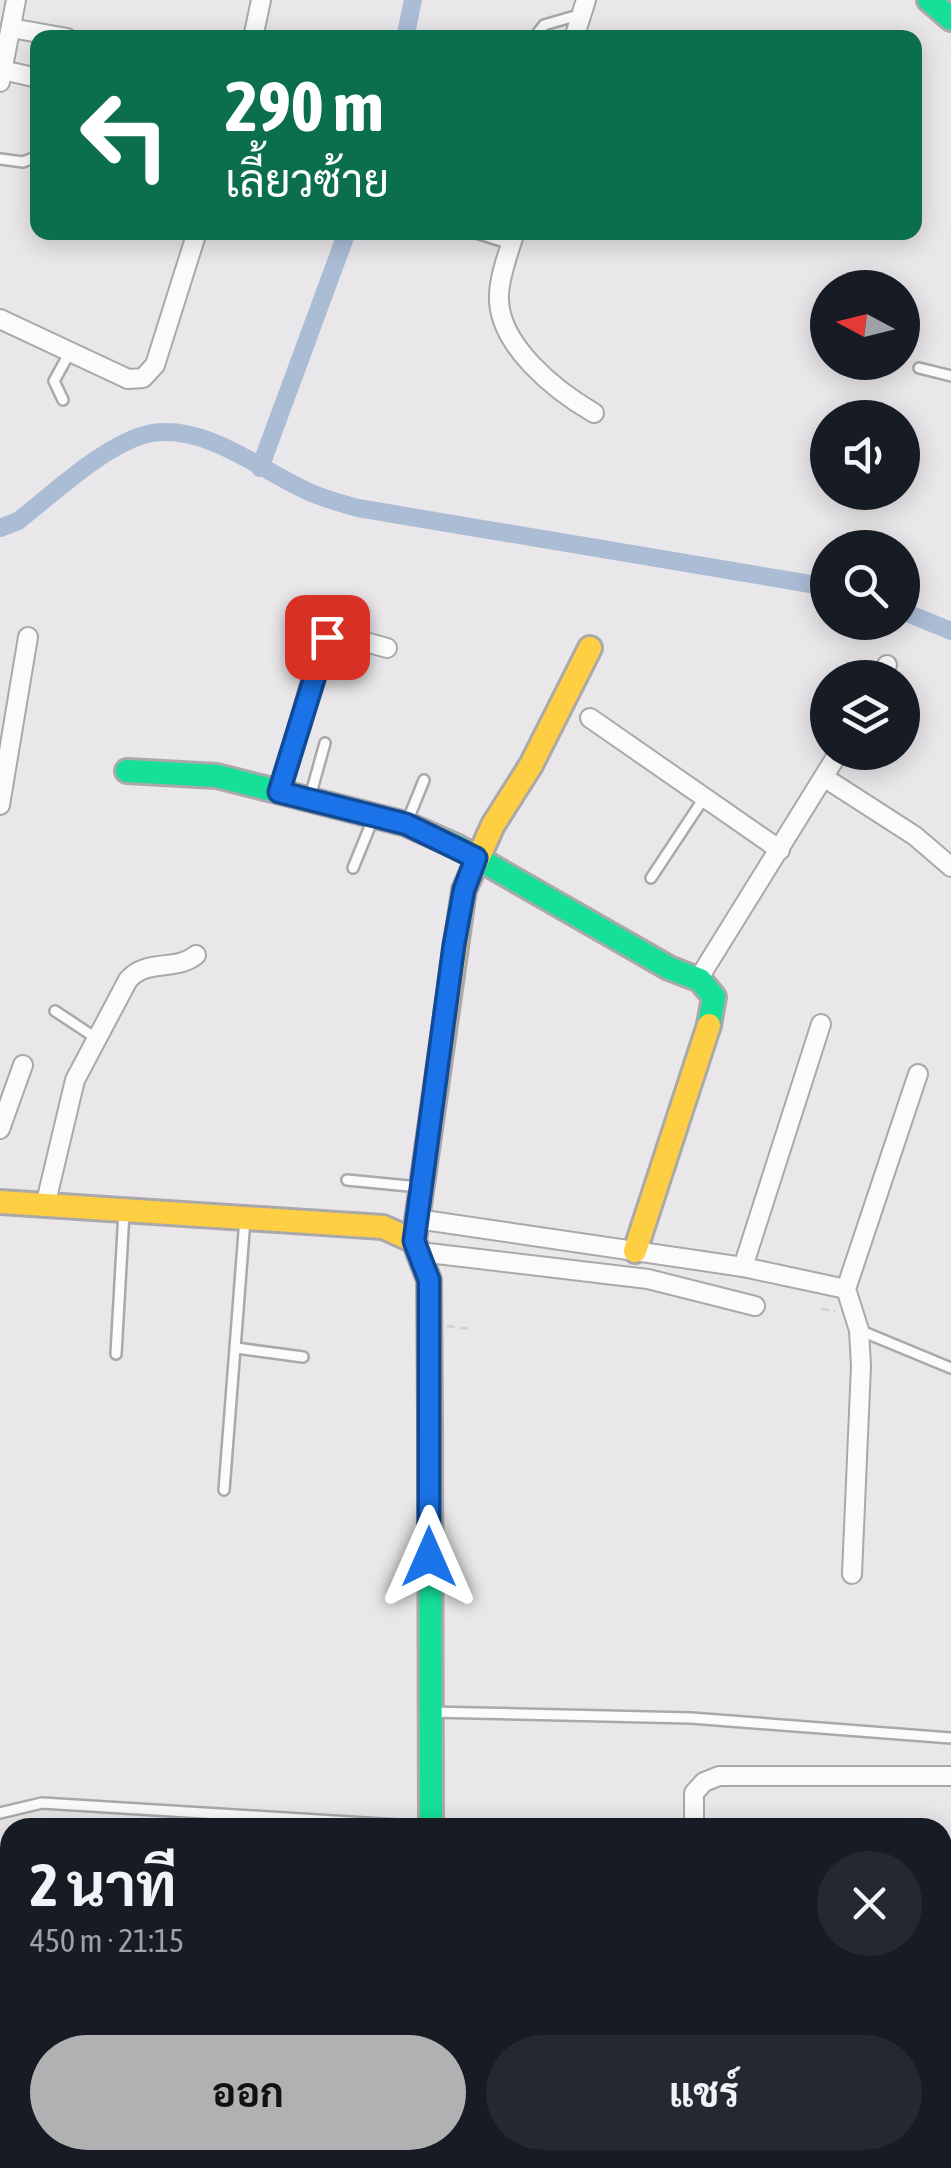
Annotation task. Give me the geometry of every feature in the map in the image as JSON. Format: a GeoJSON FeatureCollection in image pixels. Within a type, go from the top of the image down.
{"type":"FeatureCollection","features":[{"type":"Feature","properties":{"kind":"street"},"geometry":{"type":"LineString","coordinates":[[16,0],[1,76],[30,78]]}},
{"type":"Feature","properties":{"kind":"street"},"geometry":{"type":"LineString","coordinates":[[255,30],[261,0]]}},
{"type":"Feature","properties":{"kind":"street"},"geometry":{"type":"LineString","coordinates":[[929,0],[951,19]]}},
{"type":"Feature","properties":{"kind":"street"},"geometry":{"type":"LineString","coordinates":[[0,319],[128,379],[143,378],[155,365],[194,240]]}},
{"type":"Feature","properties":{"kind":"street"},"geometry":{"type":"LineString","coordinates":[[513,240],[499,296],[503,316],[536,371],[556,392],[594,413]]}},
{"type":"Feature","properties":{"kind":"street"},"geometry":{"type":"LineString","coordinates":[[279,792],[322,643],[337,634],[387,648]]}},
{"type":"Feature","properties":{"kind":"street"},"geometry":{"type":"LineString","coordinates":[[0,805],[28,637]]}},
{"type":"Feature","properties":{"kind":"street"},"geometry":{"type":"LineString","coordinates":[[431,1818],[430,1324],[429,1280],[417,1237],[420,1187],[464,890],[476,858],[590,648]]}},
{"type":"Feature","properties":{"kind":"street"},"geometry":{"type":"LineString","coordinates":[[590,718],[780,850]]}},
{"type":"Feature","properties":{"kind":"street"},"geometry":{"type":"LineString","coordinates":[[699,978],[829,770]]}},
{"type":"Feature","properties":{"kind":"street"},"geometry":{"type":"LineString","coordinates":[[126,771],[218,776],[406,824],[476,858],[668,968],[699,978],[715,994],[715,1006],[635,1252]]}},
{"type":"Feature","properties":{"kind":"street"},"geometry":{"type":"LineString","coordinates":[[825,778],[914,836],[951,868]]}},
{"type":"Feature","properties":{"kind":"street"},"geometry":{"type":"LineString","coordinates":[[45,1206],[75,1080],[134,974],[151,966],[187,962],[196,955]]}},
{"type":"Feature","properties":{"kind":"street"},"geometry":{"type":"LineString","coordinates":[[743,1267],[821,1024]]}},
{"type":"Feature","properties":{"kind":"street"},"geometry":{"type":"LineString","coordinates":[[0,1129],[23,1065]]}},
{"type":"Feature","properties":{"kind":"street"},"geometry":{"type":"LineString","coordinates":[[852,1574],[859,1330],[846,1289],[918,1074]]}},
{"type":"Feature","properties":{"kind":"street"},"geometry":{"type":"LineString","coordinates":[[0,1202],[383,1227],[417,1237],[648,1279],[755,1306]]}},
{"type":"Feature","properties":{"kind":"street"},"geometry":{"type":"LineString","coordinates":[[417,1237],[635,1252],[743,1267],[846,1289]]}},
{"type":"Feature","properties":{"kind":"street"},"geometry":{"type":"LineString","coordinates":[[694,1818],[694,1793],[704,1782],[719,1776],[951,1776]]}},
{"type":"Feature","properties":{"kind":"lane"},"geometry":{"type":"LineString","coordinates":[[540,30],[584,7]]}},
{"type":"Feature","properties":{"kind":"lane"},"geometry":{"type":"LineString","coordinates":[[0,159],[30,159]]}},
{"type":"Feature","properties":{"kind":"lane"},"geometry":{"type":"LineString","coordinates":[[64,400],[54,381],[70,352]]}},
{"type":"Feature","properties":{"kind":"lane"},"geometry":{"type":"LineString","coordinates":[[920,368],[951,376]]}},
{"type":"Feature","properties":{"kind":"lane"},"geometry":{"type":"LineString","coordinates":[[309,800],[326,744]]}},
{"type":"Feature","properties":{"kind":"lane"},"geometry":{"type":"LineString","coordinates":[[406,824],[424,780]]}},
{"type":"Feature","properties":{"kind":"lane"},"geometry":{"type":"LineString","coordinates":[[651,878],[704,798]]}},
{"type":"Feature","properties":{"kind":"lane"},"geometry":{"type":"LineString","coordinates":[[353,868],[375,816]]}},
{"type":"Feature","properties":{"kind":"lane"},"geometry":{"type":"LineString","coordinates":[[55,1011],[98,1040]]}},
{"type":"Feature","properties":{"kind":"lane"},"geometry":{"type":"LineString","coordinates":[[347,1180],[420,1187]]}},
{"type":"Feature","properties":{"kind":"lane"},"geometry":{"type":"LineString","coordinates":[[116,1354],[124,1212]]}},
{"type":"Feature","properties":{"kind":"lane"},"geometry":{"type":"LineString","coordinates":[[224,1490],[244,1220]]}},
{"type":"Feature","properties":{"kind":"lane"},"geometry":{"type":"LineString","coordinates":[[859,1330],[951,1368]]}},
{"type":"Feature","properties":{"kind":"lane"},"geometry":{"type":"LineString","coordinates":[[236,1348],[303,1357]]}},
{"type":"Feature","properties":{"kind":"lane"},"geometry":{"type":"LineString","coordinates":[[428,1712],[691,1718],[951,1738]]}},
{"type":"Feature","properties":{"kind":"lane"},"geometry":{"type":"LineString","coordinates":[[0,1812],[42,1803],[275,1818]]}},
{"type":"Feature","properties":{"kind":"waterway"},"geometry":{"type":"LineString","coordinates":[[407,30],[413,0]]}},
{"type":"Feature","properties":{"kind":"waterway"},"geometry":{"type":"LineString","coordinates":[[260,468],[344,240]]}},
{"type":"Feature","properties":{"kind":"waterway"},"geometry":{"type":"LineString","coordinates":[[0,528],[18,521],[117,446],[152,433],[173,432],[215,443],[314,494],[358,508],[810,584]]}},
{"type":"Feature","properties":{"kind":"waterway"},"geometry":{"type":"LineString","coordinates":[[920,618],[951,631]]}},
{"type":"Feature","properties":{"kind":"traffic: fast"},"geometry":{"type":"LineString","coordinates":[[929,0],[951,19]]}},
{"type":"Feature","properties":{"kind":"traffic: fast"},"geometry":{"type":"LineString","coordinates":[[127,771],[217,776],[406,824],[456,846],[669,968],[700,980],[714,997],[709,1025]]}},
{"type":"Feature","properties":{"kind":"traffic: fast"},"geometry":{"type":"LineString","coordinates":[[430,1419],[431,1818]]}},
{"type":"Feature","properties":{"kind":"traffic: slow"},"geometry":{"type":"LineString","coordinates":[[414,1241],[464,890],[493,825],[531,765],[590,648]]}},
{"type":"Feature","properties":{"kind":"traffic: slow"},"geometry":{"type":"LineString","coordinates":[[635,1251],[709,1025]]}},
{"type":"Feature","properties":{"kind":"traffic: slow"},"geometry":{"type":"LineString","coordinates":[[0,1202],[383,1227],[414,1241],[429,1280],[430,1419]]}},
{"type":"Feature","properties":{"kind":"route"},"geometry":{"type":"LineString","coordinates":[[327,637],[322,643],[279,792],[406,824],[476,858],[464,890],[454,945],[414,1241],[427,1266],[429,1280],[429,1557]]}}]}
